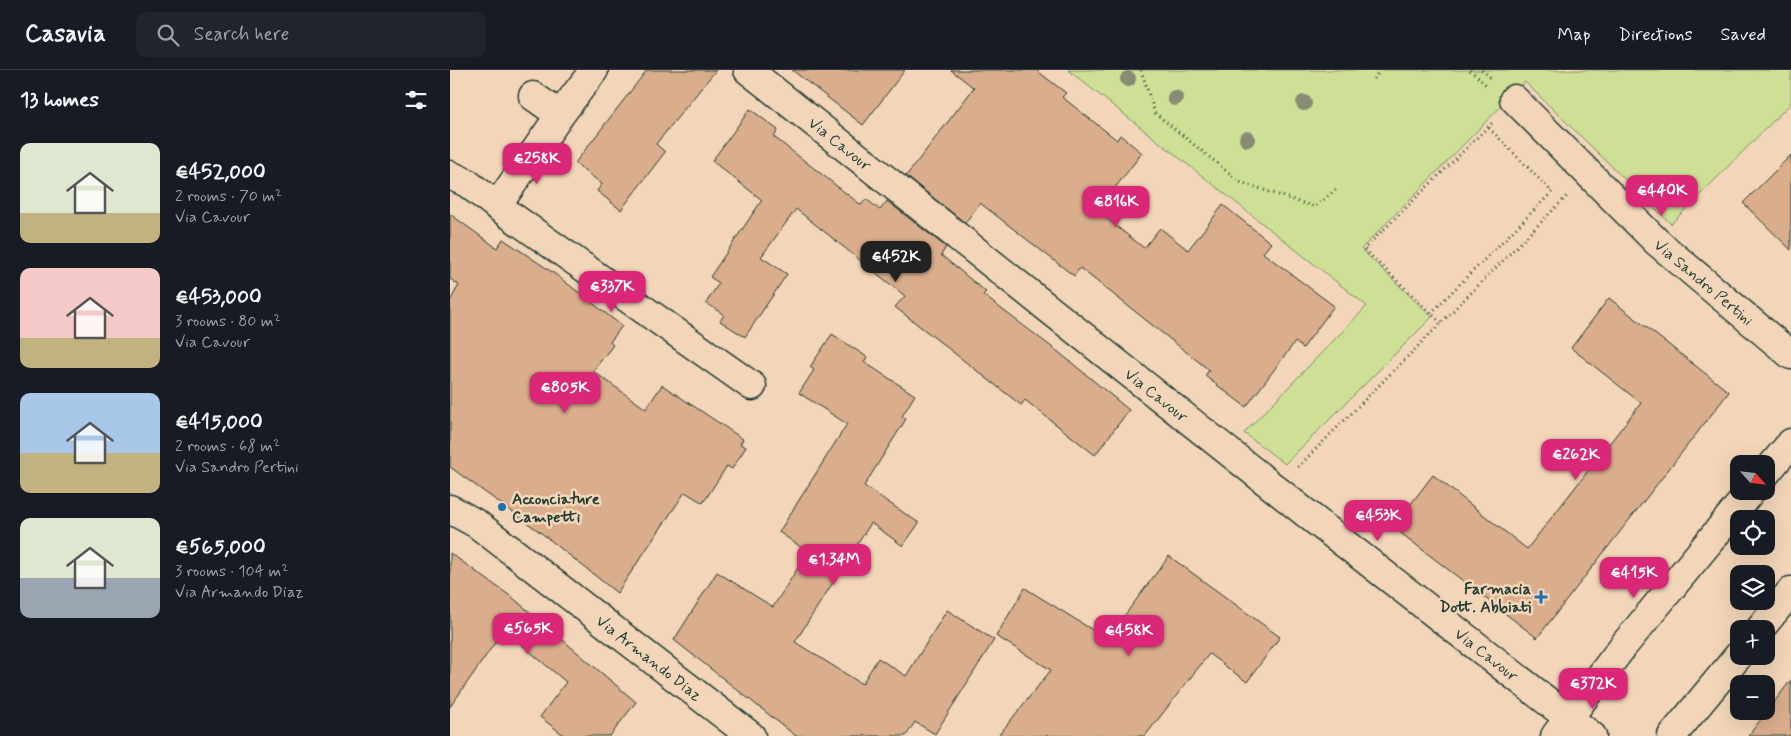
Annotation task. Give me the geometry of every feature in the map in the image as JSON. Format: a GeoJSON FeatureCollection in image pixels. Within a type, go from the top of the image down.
{"type":"FeatureCollection","features":[{"type":"Feature","properties":{"kind":"street"},"geometry":{"type":"LineString","coordinates":[[497,206],[560,115],[594,70]]}},
{"type":"Feature","properties":{"kind":"street","name":"Via Cavour"},"geometry":{"type":"LineString","coordinates":[[748,70],[1161,398],[1562,727],[1592,736]]}},
{"type":"Feature","properties":{"kind":"street"},"geometry":{"type":"LineString","coordinates":[[533,96],[560,115]]}},
{"type":"Feature","properties":{"kind":"street","name":"Via Sandro Pertini"},"geometry":{"type":"LineString","coordinates":[[1514,99],[1657,242],[1791,355]]}},
{"type":"Feature","properties":{"kind":"street"},"geometry":{"type":"LineString","coordinates":[[450,175],[467,183],[752,386]]}},
{"type":"Feature","properties":{"kind":"street"},"geometry":{"type":"LineString","coordinates":[[1775,462],[1791,443]]}},
{"type":"Feature","properties":{"kind":"street"},"geometry":{"type":"LineString","coordinates":[[1562,727],[1624,645],[1744,500]]}},
{"type":"Feature","properties":{"kind":"street","name":"Via Armando Diaz"},"geometry":{"type":"LineString","coordinates":[[450,509],[477,524],[751,736]]}},
{"type":"Feature","properties":{"kind":"street"},"geometry":{"type":"LineString","coordinates":[[1767,620],[1791,591]]}},
{"type":"Feature","properties":{"kind":"street"},"geometry":{"type":"LineString","coordinates":[[1672,736],[1731,665]]}},
{"type":"Feature","properties":{"kind":"path"},"geometry":{"type":"LineString","coordinates":[[1141,70],[1155,113],[1240,182],[1315,207],[1336,189]]}},
{"type":"Feature","properties":{"kind":"path"},"geometry":{"type":"LineString","coordinates":[[1374,79],[1380,70]]}},
{"type":"Feature","properties":{"kind":"path"},"geometry":{"type":"LineString","coordinates":[[1441,323],[1364,249],[1494,120]]}},
{"type":"Feature","properties":{"kind":"path"},"geometry":{"type":"LineString","coordinates":[[1431,313],[1552,192],[1488,127]]}},
{"type":"Feature","properties":{"kind":"path"},"geometry":{"type":"LineString","coordinates":[[1296,469],[1571,191]]}},
{"type":"Feature","properties":{"kind":"green space"},"geometry":{"type":"Polygon","coordinates":[[[1068,70],[1791,70],[1791,103],[1671,224],[1525,82],[1361,249],[1432,317],[1285,464],[1244,433],[1367,306],[1068,70]]]}},
{"type":"Feature","properties":{"kind":"building"},"geometry":{"type":"Polygon","coordinates":[[[647,70],[716,70],[656,144],[665,152],[621,210],[597,191],[602,184],[575,163],[647,70]]]}},
{"type":"Feature","properties":{"kind":"building"},"geometry":{"type":"Polygon","coordinates":[[[792,70],[905,70],[863,125],[792,70]]]}},
{"type":"Feature","properties":{"kind":"building"},"geometry":{"type":"Polygon","coordinates":[[[951,70],[1036,70],[1066,93],[1062,97],[1117,140],[1120,135],[1142,153],[1097,211],[1144,248],[1160,228],[1188,250],[1223,205],[1271,243],[1263,253],[1334,306],[1303,348],[1295,342],[1246,407],[1205,376],[1209,370],[1080,268],[1074,276],[980,203],[965,223],[906,176],[974,88],[951,70]]]}},
{"type":"Feature","properties":{"kind":"building"},"geometry":{"type":"Polygon","coordinates":[[[750,109],[778,130],[774,137],[861,205],[866,199],[880,210],[887,201],[946,247],[941,255],[986,292],[983,295],[1061,354],[1129,410],[1095,455],[1025,400],[1021,405],[895,307],[905,296],[796,209],[761,257],[787,274],[745,337],[720,321],[724,315],[706,303],[719,283],[710,277],[762,200],[712,161],[750,109]]]}},
{"type":"Feature","properties":{"kind":"building"},"geometry":{"type":"Polygon","coordinates":[[[1791,155],[1791,250],[1743,203],[1791,155]]]}},
{"type":"Feature","properties":{"kind":"building"},"geometry":{"type":"Polygon","coordinates":[[[450,214],[497,248],[503,239],[555,274],[622,326],[610,342],[613,345],[593,371],[646,409],[662,385],[743,439],[740,444],[746,447],[732,469],[727,466],[703,503],[685,492],[617,593],[540,532],[450,467],[450,301],[459,285],[450,279],[450,214]]]}},
{"type":"Feature","properties":{"kind":"building"},"geometry":{"type":"Polygon","coordinates":[[[1609,298],[1729,392],[1537,638],[1393,527],[1433,475],[1527,549],[1641,403],[1571,348],[1609,298]]]}},
{"type":"Feature","properties":{"kind":"building"},"geometry":{"type":"Polygon","coordinates":[[[832,334],[867,357],[864,362],[915,395],[902,416],[906,419],[864,486],[919,523],[903,546],[871,523],[795,642],[862,684],[878,658],[906,676],[947,610],[994,640],[935,734],[915,722],[906,736],[796,736],[674,640],[717,572],[773,607],[808,552],[779,532],[847,424],[799,393],[814,370],[810,367],[832,334]]]}},
{"type":"Feature","properties":{"kind":"building"},"geometry":{"type":"Polygon","coordinates":[[[450,553],[513,598],[636,702],[610,736],[565,736],[540,717],[566,682],[504,630],[450,707],[450,553]]]}},
{"type":"Feature","properties":{"kind":"building"},"geometry":{"type":"Polygon","coordinates":[[[1169,556],[1280,637],[1247,682],[1209,654],[1145,736],[998,736],[1051,670],[996,636],[1025,588],[1107,639],[1169,556]]]}},
{"type":"Feature","properties":{"kind":"building"},"geometry":{"type":"Polygon","coordinates":[[[1791,680],[1791,736],[1748,736],[1760,720],[1775,720],[1775,701],[1791,680]]]}},
{"type":"Feature","properties":{"kind":"place","name":"Acconciature Campetti"},"geometry":{"type":"Point","coordinates":[502,507]}},
{"type":"Feature","properties":{"kind":"place","name":"Farmacia Dott. Abbiati"},"geometry":{"type":"Point","coordinates":[1541,597]}}]}
